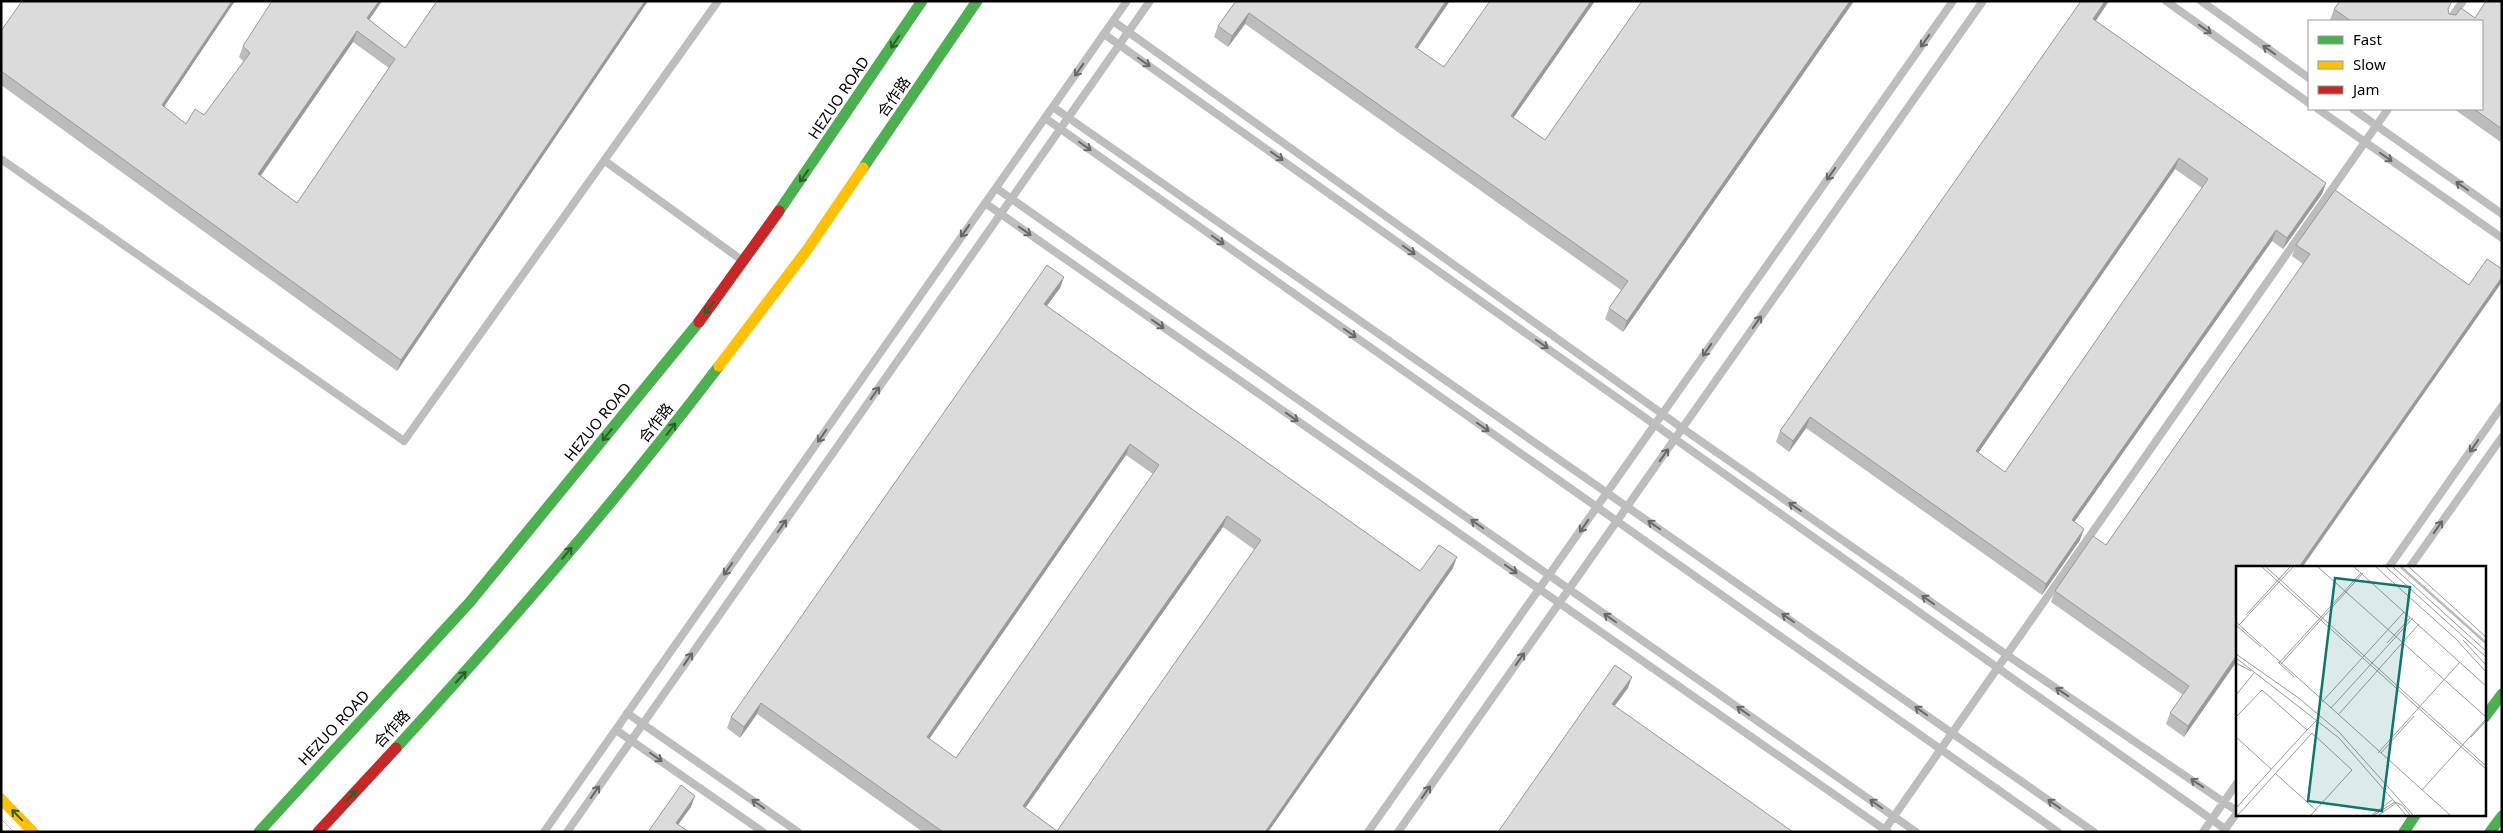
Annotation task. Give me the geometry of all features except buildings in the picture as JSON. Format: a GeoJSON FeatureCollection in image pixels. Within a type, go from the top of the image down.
{"type":"FeatureCollection","features":[{"type":"Feature","properties":{"kind":"main road","name":"HEZUO ROAD"},"geometry":{"type":"LineString","coordinates":[[259,832],[470,602],[678,349],[744,262],[922,1]]}},
{"type":"Feature","properties":{"kind":"main road","name":"合作路"},"geometry":{"type":"LineString","coordinates":[[318,832],[484,652],[659,445],[807,250],[977,1]]}},
{"type":"Feature","properties":{"kind":"main road"},"geometry":{"type":"LineString","coordinates":[[2486,715],[2502,694]]}},
{"type":"Feature","properties":{"kind":"main road"},"geometry":{"type":"LineString","coordinates":[[1,799],[32,832]]}},
{"type":"Feature","properties":{"kind":"main road"},"geometry":{"type":"LineString","coordinates":[[2404,832],[2415,816]]}},
{"type":"Feature","properties":{"kind":"main road"},"geometry":{"type":"LineString","coordinates":[[2490,832],[2502,816]]}},
{"type":"Feature","properties":{"kind":"lane"},"geometry":{"type":"LineString","coordinates":[[1,159],[404,442],[718,1]]}},
{"type":"Feature","properties":{"kind":"lane"},"geometry":{"type":"LineString","coordinates":[[544,832],[1127,1]]}},
{"type":"Feature","properties":{"kind":"lane"},"geometry":{"type":"LineString","coordinates":[[567,832],[1150,1]]}},
{"type":"Feature","properties":{"kind":"lane"},"geometry":{"type":"LineString","coordinates":[[1368,832],[1953,1]]}},
{"type":"Feature","properties":{"kind":"lane"},"geometry":{"type":"LineString","coordinates":[[1398,832],[1983,1]]}},
{"type":"Feature","properties":{"kind":"lane"},"geometry":{"type":"LineString","coordinates":[[2166,1],[2308,102]]}},
{"type":"Feature","properties":{"kind":"lane"},"geometry":{"type":"LineString","coordinates":[[2201,1],[2308,77]]}},
{"type":"Feature","properties":{"kind":"lane"},"geometry":{"type":"LineString","coordinates":[[2450,20],[2463,1]]}},
{"type":"Feature","properties":{"kind":"lane"},"geometry":{"type":"LineString","coordinates":[[1113,21],[1682,428],[2007,655],[2224,801],[2236,811]]}},
{"type":"Feature","properties":{"kind":"lane"},"geometry":{"type":"LineString","coordinates":[[1104,34],[2212,819],[2224,830],[2236,813]]}},
{"type":"Feature","properties":{"kind":"lane"},"geometry":{"type":"LineString","coordinates":[[1053,107],[2094,832]]}},
{"type":"Feature","properties":{"kind":"lane"},"geometry":{"type":"LineString","coordinates":[[2319,110],[2502,238]]}},
{"type":"Feature","properties":{"kind":"lane"},"geometry":{"type":"LineString","coordinates":[[2354,110],[2502,214]]}},
{"type":"Feature","properties":{"kind":"lane"},"geometry":{"type":"LineString","coordinates":[[985,203],[1885,831],[2387,110]]}},
{"type":"Feature","properties":{"kind":"lane"},"geometry":{"type":"LineString","coordinates":[[1045,118],[2058,832]]}},
{"type":"Feature","properties":{"kind":"lane"},"geometry":{"type":"LineString","coordinates":[[605,161],[744,262]]}},
{"type":"Feature","properties":{"kind":"lane"},"geometry":{"type":"LineString","coordinates":[[996,188],[1916,832]]}},
{"type":"Feature","properties":{"kind":"lane"},"geometry":{"type":"LineString","coordinates":[[2390,566],[2502,406]]}},
{"type":"Feature","properties":{"kind":"lane"},"geometry":{"type":"LineString","coordinates":[[2411,566],[2502,437]]}},
{"type":"Feature","properties":{"kind":"lane"},"geometry":{"type":"LineString","coordinates":[[627,713],[798,832]]}},
{"type":"Feature","properties":{"kind":"lane"},"geometry":{"type":"LineString","coordinates":[[616,730],[763,832]]}},
{"type":"Feature","properties":{"kind":"lane"},"geometry":{"type":"LineString","coordinates":[[2203,832],[2236,785]]}},
{"type":"Feature","properties":{"kind":"tram line"},"geometry":{"type":"LineString","coordinates":[[1,819],[14,832]]}},
{"type":"Feature","properties":{"kind":"traffic: fast"},"geometry":{"type":"LineString","coordinates":[[779,211],[922,1]]}},
{"type":"Feature","properties":{"kind":"traffic: fast"},"geometry":{"type":"LineString","coordinates":[[863,168],[977,1]]}},
{"type":"Feature","properties":{"kind":"traffic: fast"},"geometry":{"type":"LineString","coordinates":[[259,832],[470,602],[699,322]]}},
{"type":"Feature","properties":{"kind":"traffic: fast"},"geometry":{"type":"LineString","coordinates":[[396,748],[562,561],[681,416],[719,366]]}},
{"type":"Feature","properties":{"kind":"traffic: fast"},"geometry":{"type":"LineString","coordinates":[[2486,715],[2502,694]]}},
{"type":"Feature","properties":{"kind":"traffic: fast"},"geometry":{"type":"LineString","coordinates":[[2404,832],[2415,816]]}},
{"type":"Feature","properties":{"kind":"traffic: fast"},"geometry":{"type":"LineString","coordinates":[[2490,832],[2502,816]]}},
{"type":"Feature","properties":{"kind":"traffic: slow"},"geometry":{"type":"LineString","coordinates":[[719,366],[807,250],[863,168]]}},
{"type":"Feature","properties":{"kind":"traffic: slow"},"geometry":{"type":"LineString","coordinates":[[1,799],[33,832]]}},
{"type":"Feature","properties":{"kind":"traffic: jam"},"geometry":{"type":"LineString","coordinates":[[699,322],[779,211]]}},
{"type":"Feature","properties":{"kind":"traffic: jam"},"geometry":{"type":"LineString","coordinates":[[318,832],[396,748]]}}]}
